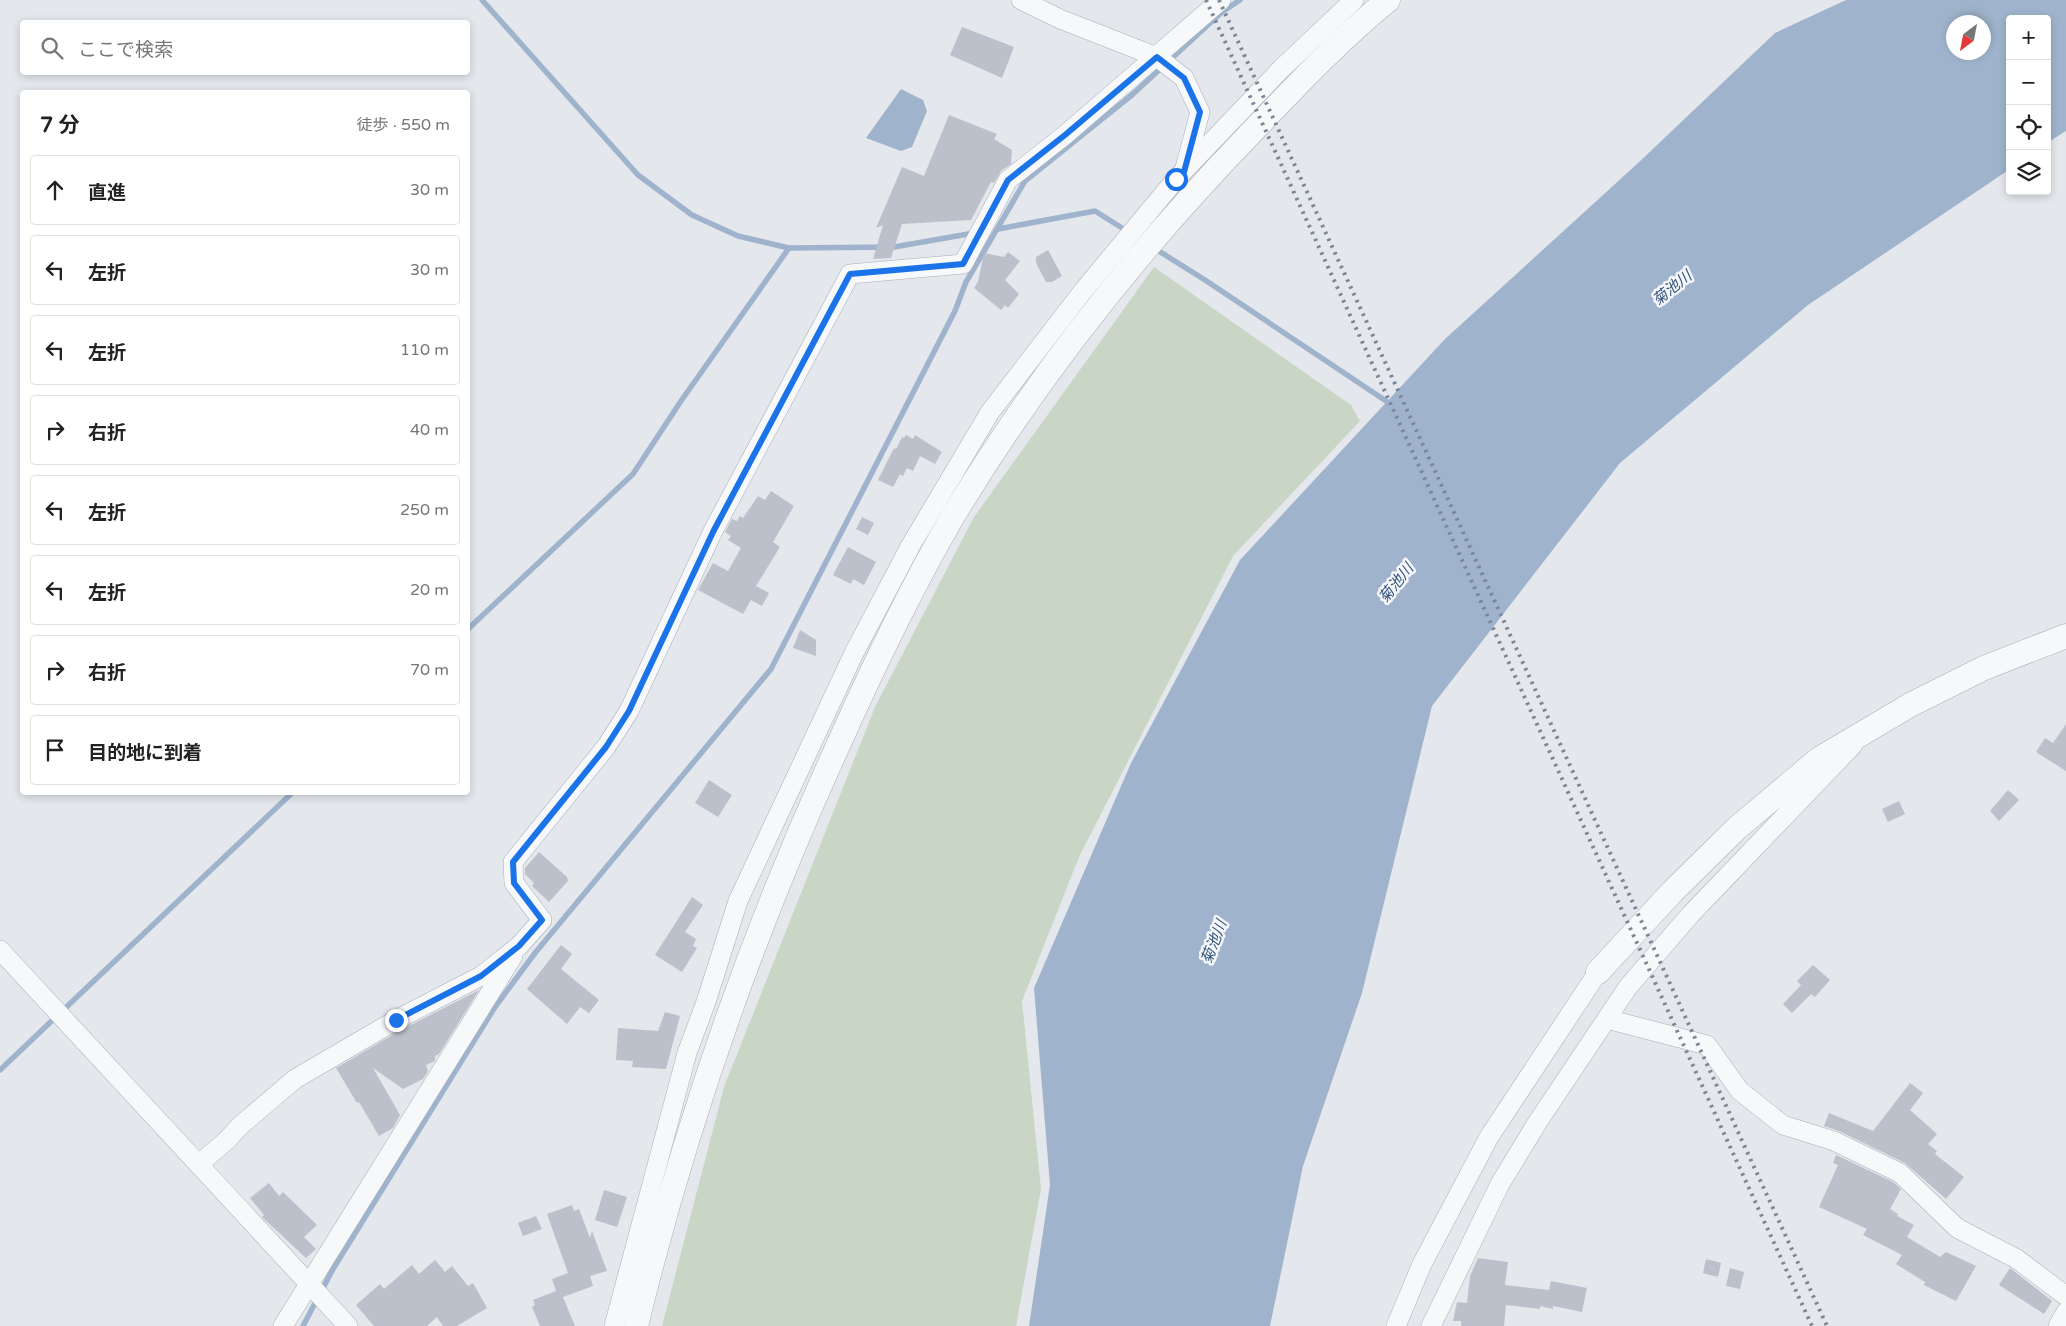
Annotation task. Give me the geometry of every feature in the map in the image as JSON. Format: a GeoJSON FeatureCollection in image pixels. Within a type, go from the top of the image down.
{"type":"FeatureCollection","features":[{"type":"Feature","properties":{"kind":"street"},"geometry":{"type":"LineString","coordinates":[[1021,0],[1060,19],[1157,57],[1184,78],[1200,112],[1184,172]]}},
{"type":"Feature","properties":{"kind":"street"},"geometry":{"type":"LineString","coordinates":[[283,1326],[519,946],[542,920],[514,883],[513,862],[606,747],[629,711],[713,532],[850,274],[963,264],[1008,180],[1065,135],[1222,0]]}},
{"type":"Feature","properties":{"kind":"street"},"geometry":{"type":"LineString","coordinates":[[619,1324],[687,1053],[706,1002],[738,901],[854,653],[911,545],[990,412],[1083,291],[1184,172],[1280,69],[1354,0]]}},
{"type":"Feature","properties":{"kind":"street"},"geometry":{"type":"LineString","coordinates":[[619,1324],[769,904],[797,835],[881,651],[953,518],[1034,394],[1074,338],[1135,261],[1203,183],[1283,99],[1388,0]]}},
{"type":"Feature","properties":{"kind":"street"},"geometry":{"type":"LineString","coordinates":[[1396,1326],[1422,1264],[1489,1137],[1598,972],[1673,891],[1737,828],[1820,759],[1910,705],[1984,668],[2066,636]]}},
{"type":"Feature","properties":{"kind":"street"},"geometry":{"type":"LineString","coordinates":[[1430,1326],[1500,1184],[1537,1123],[1628,987],[1690,915],[1867,730]]}},
{"type":"Feature","properties":{"kind":"street"},"geometry":{"type":"LineString","coordinates":[[199,1164],[295,1079],[396,1020],[481,976],[519,946]]}},
{"type":"Feature","properties":{"kind":"street"},"geometry":{"type":"LineString","coordinates":[[0,950],[348,1326]]}},
{"type":"Feature","properties":{"kind":"street"},"geometry":{"type":"LineString","coordinates":[[1607,1019],[1707,1045],[1740,1091],[1783,1125],[1834,1141],[1900,1173],[1957,1228],[2017,1259],[2066,1296]]}},
{"type":"Feature","properties":{"kind":"street"},"geometry":{"type":"LineString","coordinates":[[2058,1326],[2066,1312]]}},
{"type":"Feature","properties":{"kind":"green space"},"geometry":{"type":"Polygon","coordinates":[[[1154,267],[1351,405],[1360,421],[1233,556],[1079,857],[1022,1001],[1041,1189],[1016,1326],[662,1326],[724,1087],[875,707],[974,517],[1154,267]]]}},
{"type":"Feature","properties":{"kind":"water","name":"菊池川"},"geometry":{"type":"Polygon","coordinates":[[[1846,0],[2066,0],[2066,131],[2051,140],[2051,15],[2006,15],[2006,172],[1808,305],[1620,463],[1432,706],[1362,993],[1303,1166],[1270,1326],[1029,1326],[1050,1185],[1034,988],[1131,763],[1240,560],[1445,339],[1637,164],[1775,33],[1846,0]]]}},
{"type":"Feature","properties":{"kind":"water"},"geometry":{"type":"Polygon","coordinates":[[[901,89],[923,100],[927,111],[912,147],[901,151],[866,138],[901,89]]]}},
{"type":"Feature","properties":{"kind":"building"},"geometry":{"type":"Polygon","coordinates":[[[962,27],[1014,47],[1002,78],[950,55],[962,27]]]}},
{"type":"Feature","properties":{"kind":"building"},"geometry":{"type":"Polygon","coordinates":[[[949,115],[997,134],[994,139],[1012,150],[1011,164],[1001,171],[994,183],[991,182],[971,220],[902,224],[891,258],[873,259],[883,225],[876,228],[902,167],[924,176],[949,115]]]}},
{"type":"Feature","properties":{"kind":"building"},"geometry":{"type":"Polygon","coordinates":[[[1048,250],[1062,276],[1052,282],[1046,282],[1036,263],[1036,257],[1048,250]]]}},
{"type":"Feature","properties":{"kind":"building"},"geometry":{"type":"Polygon","coordinates":[[[1008,252],[1020,261],[1005,280],[1019,294],[1008,308],[1005,305],[1001,310],[974,288],[978,282],[984,253],[1004,257],[1008,252]]]}},
{"type":"Feature","properties":{"kind":"building"},"geometry":{"type":"Polygon","coordinates":[[[906,435],[913,439],[915,435],[942,452],[935,464],[920,456],[913,471],[907,468],[903,476],[900,474],[893,487],[878,480],[894,448],[896,449],[902,437],[904,438],[906,435]]]}},
{"type":"Feature","properties":{"kind":"building"},"geometry":{"type":"Polygon","coordinates":[[[771,491],[794,506],[773,542],[780,547],[756,586],[769,593],[762,606],[751,600],[743,614],[698,590],[713,563],[728,571],[741,548],[728,540],[731,536],[725,532],[732,519],[737,521],[740,516],[743,518],[758,496],[765,500],[771,491]]]}},
{"type":"Feature","properties":{"kind":"building"},"geometry":{"type":"Polygon","coordinates":[[[862,517],[874,523],[868,535],[856,529],[862,517]]]}},
{"type":"Feature","properties":{"kind":"building"},"geometry":{"type":"Polygon","coordinates":[[[848,547],[876,562],[864,585],[853,579],[851,584],[833,575],[848,547]]]}},
{"type":"Feature","properties":{"kind":"building"},"geometry":{"type":"Polygon","coordinates":[[[800,630],[816,640],[816,656],[793,648],[800,630]]]}},
{"type":"Feature","properties":{"kind":"building"},"geometry":{"type":"Polygon","coordinates":[[[2066,724],[2066,771],[2036,752],[2045,738],[2053,743],[2066,724]]]}},
{"type":"Feature","properties":{"kind":"building"},"geometry":{"type":"Polygon","coordinates":[[[709,780],[732,795],[718,817],[695,803],[709,780]]]}},
{"type":"Feature","properties":{"kind":"building"},"geometry":{"type":"Polygon","coordinates":[[[2008,790],[2019,800],[1999,821],[1990,811],[2008,790]]]}},
{"type":"Feature","properties":{"kind":"building"},"geometry":{"type":"Polygon","coordinates":[[[1899,801],[1905,814],[1888,822],[1882,809],[1899,801]]]}},
{"type":"Feature","properties":{"kind":"building"},"geometry":{"type":"Polygon","coordinates":[[[539,852],[567,877],[568,881],[549,902],[532,886],[534,883],[525,874],[525,868],[539,852]]]}},
{"type":"Feature","properties":{"kind":"building"},"geometry":{"type":"Polygon","coordinates":[[[692,897],[703,905],[685,932],[696,939],[693,946],[697,948],[682,972],[655,955],[692,897]]]}},
{"type":"Feature","properties":{"kind":"building"},"geometry":{"type":"Polygon","coordinates":[[[561,945],[572,954],[561,969],[599,1000],[589,1013],[580,1007],[567,1024],[527,989],[561,945]]]}},
{"type":"Feature","properties":{"kind":"building"},"geometry":{"type":"Polygon","coordinates":[[[1813,965],[1830,980],[1815,997],[1811,994],[1792,1013],[1783,1004],[1801,985],[1797,981],[1813,965]]]}},
{"type":"Feature","properties":{"kind":"building"},"geometry":{"type":"Polygon","coordinates":[[[479,990],[439,1054],[435,1056],[435,1061],[426,1065],[428,1071],[423,1079],[403,1089],[373,1068],[400,1115],[393,1128],[379,1136],[336,1068],[401,1030],[479,990]]]}},
{"type":"Feature","properties":{"kind":"building"},"geometry":{"type":"Polygon","coordinates":[[[665,1012],[680,1016],[666,1069],[632,1067],[633,1061],[616,1060],[618,1028],[658,1031],[665,1012]]]}},
{"type":"Feature","properties":{"kind":"building"},"geometry":{"type":"Polygon","coordinates":[[[1910,1083],[1923,1093],[1910,1110],[1937,1134],[1928,1144],[1937,1151],[1935,1154],[1964,1177],[1946,1199],[1905,1163],[1839,1131],[1824,1126],[1829,1113],[1873,1131],[1910,1083]]]}},
{"type":"Feature","properties":{"kind":"building"},"geometry":{"type":"Polygon","coordinates":[[[1836,1155],[1893,1182],[1901,1189],[1890,1209],[1898,1214],[1897,1216],[1914,1225],[1907,1237],[1940,1257],[1946,1252],[1976,1266],[1956,1301],[1924,1285],[1925,1282],[1896,1264],[1902,1255],[1863,1235],[1867,1229],[1819,1207],[1838,1165],[1833,1163],[1836,1155]]]}},
{"type":"Feature","properties":{"kind":"building"},"geometry":{"type":"Polygon","coordinates":[[[269,1183],[279,1196],[283,1192],[317,1225],[304,1237],[316,1249],[306,1258],[262,1217],[264,1215],[250,1198],[269,1183]]]}},
{"type":"Feature","properties":{"kind":"building"},"geometry":{"type":"Polygon","coordinates":[[[604,1190],[627,1197],[617,1227],[595,1220],[604,1190]]]}},
{"type":"Feature","properties":{"kind":"building"},"geometry":{"type":"Polygon","coordinates":[[[572,1205],[574,1211],[579,1209],[590,1238],[592,1231],[607,1271],[590,1276],[593,1286],[563,1297],[575,1326],[540,1326],[532,1307],[535,1305],[533,1300],[556,1291],[552,1279],[568,1273],[547,1214],[572,1205]]]}},
{"type":"Feature","properties":{"kind":"building"},"geometry":{"type":"Polygon","coordinates":[[[536,1216],[542,1229],[523,1236],[518,1223],[536,1216]]]}},
{"type":"Feature","properties":{"kind":"building"},"geometry":{"type":"Polygon","coordinates":[[[1478,1258],[1508,1262],[1505,1285],[1549,1290],[1551,1281],[1587,1288],[1582,1312],[1553,1306],[1553,1309],[1540,1306],[1540,1309],[1506,1305],[1504,1326],[1461,1326],[1461,1321],[1453,1321],[1457,1302],[1467,1303],[1470,1276],[1478,1258]]]}},
{"type":"Feature","properties":{"kind":"building"},"geometry":{"type":"Polygon","coordinates":[[[1706,1259],[1721,1263],[1718,1277],[1703,1273],[1706,1259]]]}},
{"type":"Feature","properties":{"kind":"building"},"geometry":{"type":"Polygon","coordinates":[[[435,1260],[445,1272],[452,1266],[468,1286],[473,1283],[487,1308],[457,1326],[443,1326],[437,1317],[427,1326],[374,1326],[356,1305],[380,1284],[384,1289],[412,1265],[419,1274],[435,1260]]]}},
{"type":"Feature","properties":{"kind":"building"},"geometry":{"type":"Polygon","coordinates":[[[1730,1268],[1744,1272],[1740,1289],[1726,1286],[1730,1268]]]}},
{"type":"Feature","properties":{"kind":"building"},"geometry":{"type":"Polygon","coordinates":[[[2010,1268],[2052,1301],[2044,1314],[1999,1285],[2010,1268]]]}},
{"type":"Feature","properties":{"kind":"waterway"},"geometry":{"type":"LineString","coordinates":[[482,0],[638,175],[692,215],[738,236],[789,248],[894,247],[974,233]]}},
{"type":"Feature","properties":{"kind":"waterway"},"geometry":{"type":"LineString","coordinates":[[303,1326],[333,1269],[495,1007],[535,953],[771,669],[955,311],[966,282],[1025,181],[1133,94],[1222,12],[1240,0]]}},
{"type":"Feature","properties":{"kind":"waterway"},"geometry":{"type":"LineString","coordinates":[[998,229],[1095,211],[1146,243]]}},
{"type":"Feature","properties":{"kind":"waterway"},"geometry":{"type":"LineString","coordinates":[[470,627],[633,474],[681,401],[789,248]]}},
{"type":"Feature","properties":{"kind":"waterway"},"geometry":{"type":"LineString","coordinates":[[1154,248],[1392,405]]}},
{"type":"Feature","properties":{"kind":"waterway"},"geometry":{"type":"LineString","coordinates":[[0,1070],[290,795]]}},
{"type":"Feature","properties":{"kind":"railway"},"geometry":{"type":"LineString","coordinates":[[1206,0],[1812,1326]]}},
{"type":"Feature","properties":{"kind":"railway"},"geometry":{"type":"LineString","coordinates":[[1219,0],[1827,1326]]}},
{"type":"Feature","properties":{"kind":"route"},"geometry":{"type":"LineString","coordinates":[[396,1020],[481,976],[519,946],[542,920],[514,883],[513,862],[606,747],[629,711],[713,532],[850,274],[963,264],[1008,180],[1065,135],[1157,57],[1184,78],[1200,112],[1184,172],[1176,179]]}}]}
